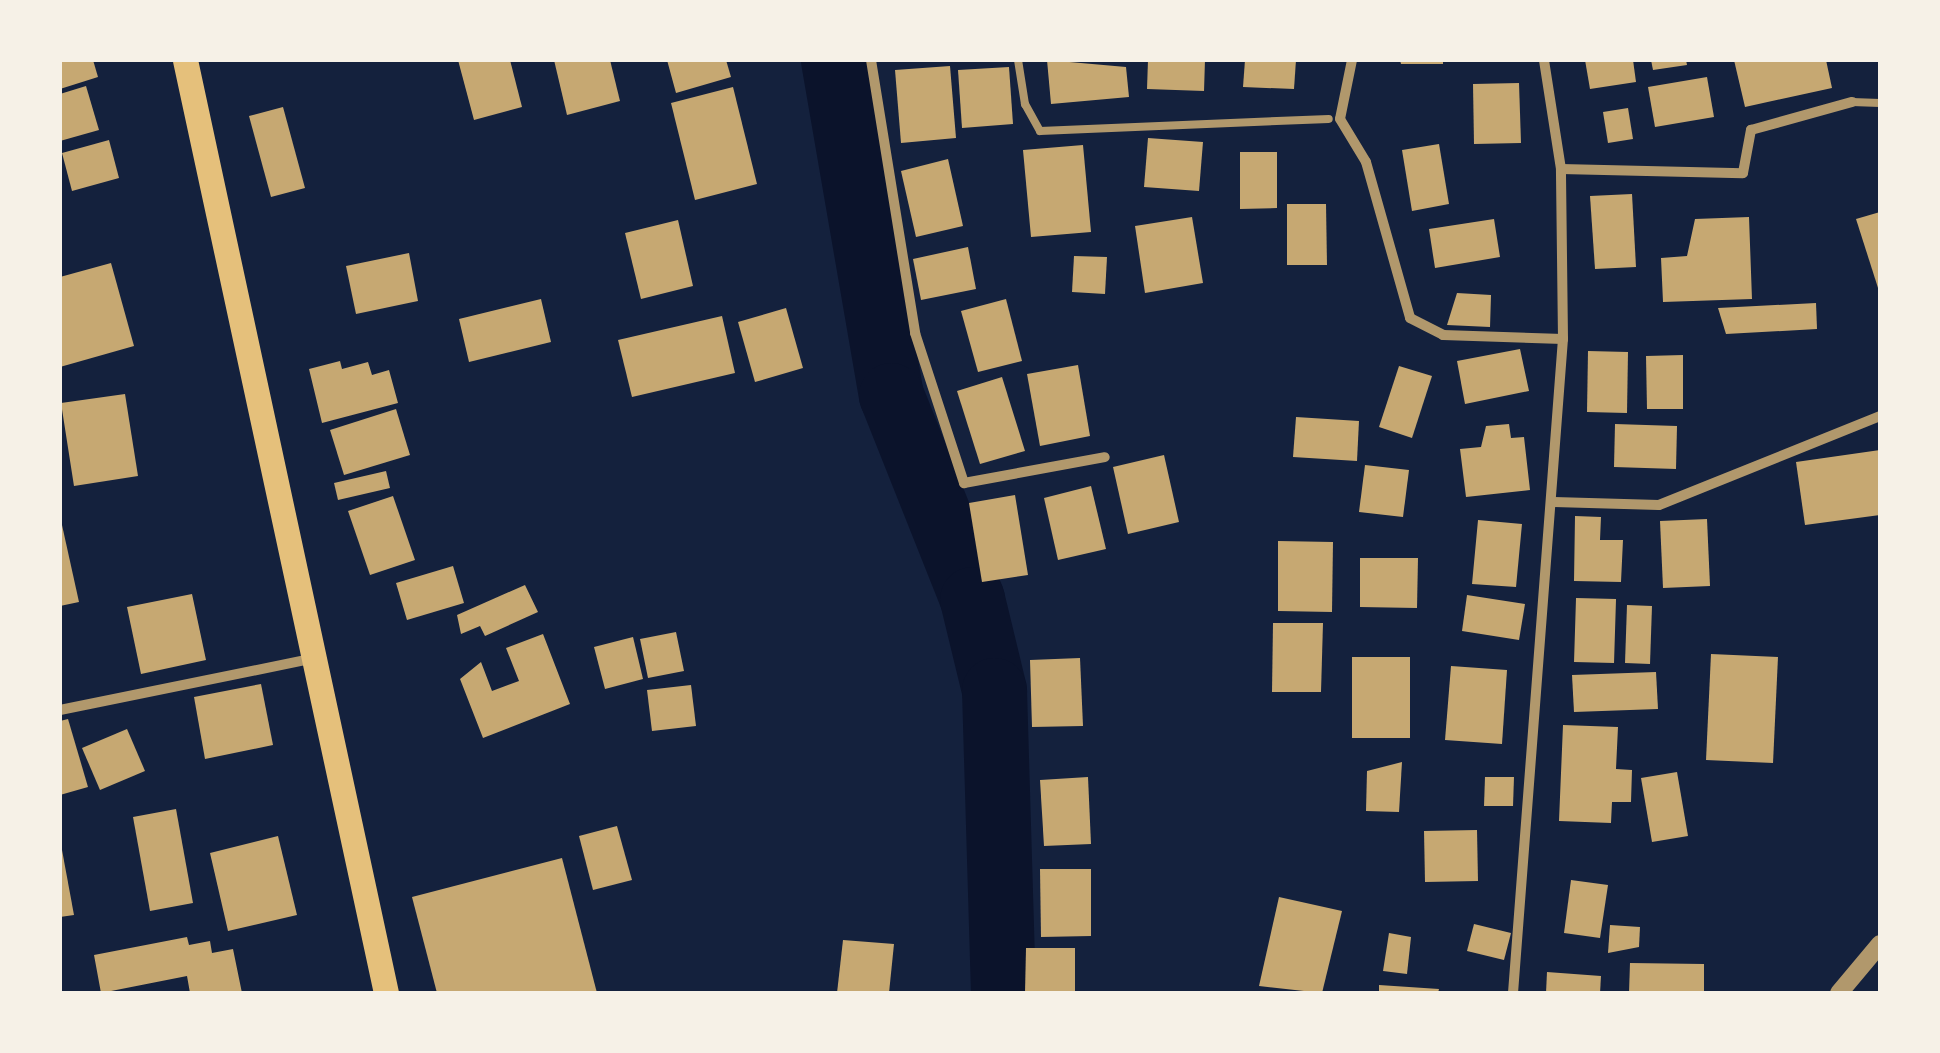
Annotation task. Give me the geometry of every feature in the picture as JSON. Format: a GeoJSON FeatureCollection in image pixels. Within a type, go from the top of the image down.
{"type":"FeatureCollection","features":[{"type":"Feature","properties":{"kind":"main road"},"geometry":{"type":"LineString","coordinates":[[184,60],[386,993]]}},
{"type":"Feature","properties":{"kind":"street"},"geometry":{"type":"LineString","coordinates":[[872,60],[915,333],[964,483],[1105,457]]}},
{"type":"Feature","properties":{"kind":"street"},"geometry":{"type":"LineString","coordinates":[[1352,60],[1340,119],[1366,162],[1410,318],[1443,335],[1563,339]]}},
{"type":"Feature","properties":{"kind":"street"},"geometry":{"type":"LineString","coordinates":[[1513,993],[1554,502],[1563,339],[1561,169],[1544,60]]}},
{"type":"Feature","properties":{"kind":"street"},"geometry":{"type":"LineString","coordinates":[[1561,169],[1744,174],[1751,130],[1852,102]]}},
{"type":"Feature","properties":{"kind":"street"},"geometry":{"type":"LineString","coordinates":[[1554,502],[1659,506],[1880,416]]}},
{"type":"Feature","properties":{"kind":"street"},"geometry":{"type":"LineString","coordinates":[[60,710],[312,658]]}},
{"type":"Feature","properties":{"kind":"street"},"geometry":{"type":"LineString","coordinates":[[1839,993],[1880,944]]}},
{"type":"Feature","properties":{"kind":"lane"},"geometry":{"type":"LineString","coordinates":[[1018,60],[1025,104],[1040,130],[1328,119]]}},
{"type":"Feature","properties":{"kind":"lane"},"geometry":{"type":"LineString","coordinates":[[1852,102],[1880,103]]}},
{"type":"Feature","properties":{"kind":"building"},"geometry":{"type":"Polygon","coordinates":[[[60,60],[93,60],[98,77],[60,89],[60,60]]]}},
{"type":"Feature","properties":{"kind":"building"},"geometry":{"type":"Polygon","coordinates":[[[458,60],[510,60],[522,107],[474,120],[458,60]]]}},
{"type":"Feature","properties":{"kind":"building"},"geometry":{"type":"Polygon","coordinates":[[[554,60],[610,60],[620,101],[567,115],[554,60]]]}},
{"type":"Feature","properties":{"kind":"building"},"geometry":{"type":"Polygon","coordinates":[[[667,60],[726,60],[731,77],[676,93],[667,60]]]}},
{"type":"Feature","properties":{"kind":"building"},"geometry":{"type":"Polygon","coordinates":[[[1047,60],[1126,67],[1129,97],[1051,104],[1047,60]]]}},
{"type":"Feature","properties":{"kind":"building"},"geometry":{"type":"Polygon","coordinates":[[[1148,60],[1205,60],[1204,91],[1147,89],[1148,60]]]}},
{"type":"Feature","properties":{"kind":"building"},"geometry":{"type":"Polygon","coordinates":[[[1245,60],[1296,60],[1294,89],[1243,87],[1245,60]]]}},
{"type":"Feature","properties":{"kind":"building"},"geometry":{"type":"Polygon","coordinates":[[[1400,60],[1443,60],[1443,64],[1401,64],[1400,60]]]}},
{"type":"Feature","properties":{"kind":"building"},"geometry":{"type":"Polygon","coordinates":[[[1585,60],[1633,60],[1636,82],[1590,89],[1585,60]]]}},
{"type":"Feature","properties":{"kind":"building"},"geometry":{"type":"Polygon","coordinates":[[[1651,60],[1686,60],[1687,65],[1653,70],[1651,60]]]}},
{"type":"Feature","properties":{"kind":"building"},"geometry":{"type":"Polygon","coordinates":[[[1734,60],[1826,60],[1832,88],[1745,107],[1734,60]]]}},
{"type":"Feature","properties":{"kind":"building"},"geometry":{"type":"Polygon","coordinates":[[[950,66],[956,138],[901,143],[895,70],[950,66]]]}},
{"type":"Feature","properties":{"kind":"building"},"geometry":{"type":"Polygon","coordinates":[[[1009,67],[1013,124],[962,128],[958,70],[1009,67]]]}},
{"type":"Feature","properties":{"kind":"building"},"geometry":{"type":"Polygon","coordinates":[[[1707,77],[1714,117],[1655,127],[1648,87],[1707,77]]]}},
{"type":"Feature","properties":{"kind":"building"},"geometry":{"type":"Polygon","coordinates":[[[1519,83],[1521,143],[1474,144],[1473,84],[1519,83]]]}},
{"type":"Feature","properties":{"kind":"building"},"geometry":{"type":"Polygon","coordinates":[[[86,86],[99,130],[60,141],[60,94],[86,86]]]}},
{"type":"Feature","properties":{"kind":"building"},"geometry":{"type":"Polygon","coordinates":[[[733,87],[757,184],[695,200],[671,103],[733,87]]]}},
{"type":"Feature","properties":{"kind":"building"},"geometry":{"type":"Polygon","coordinates":[[[283,107],[305,188],[271,197],[249,116],[283,107]]]}},
{"type":"Feature","properties":{"kind":"building"},"geometry":{"type":"Polygon","coordinates":[[[1628,108],[1633,139],[1608,143],[1603,112],[1628,108]]]}},
{"type":"Feature","properties":{"kind":"building"},"geometry":{"type":"Polygon","coordinates":[[[1148,138],[1203,142],[1199,191],[1144,187],[1148,138]]]}},
{"type":"Feature","properties":{"kind":"building"},"geometry":{"type":"Polygon","coordinates":[[[109,140],[119,178],[72,191],[62,153],[109,140]]]}},
{"type":"Feature","properties":{"kind":"building"},"geometry":{"type":"Polygon","coordinates":[[[1439,144],[1449,204],[1412,211],[1402,150],[1439,144]]]}},
{"type":"Feature","properties":{"kind":"building"},"geometry":{"type":"Polygon","coordinates":[[[1083,145],[1091,232],[1031,237],[1023,150],[1083,145]]]}},
{"type":"Feature","properties":{"kind":"building"},"geometry":{"type":"Polygon","coordinates":[[[1240,152],[1277,152],[1277,208],[1240,209],[1240,152]]]}},
{"type":"Feature","properties":{"kind":"building"},"geometry":{"type":"Polygon","coordinates":[[[948,159],[963,226],[916,237],[901,171],[948,159]]]}},
{"type":"Feature","properties":{"kind":"building"},"geometry":{"type":"Polygon","coordinates":[[[1632,194],[1636,267],[1595,269],[1590,196],[1632,194]]]}},
{"type":"Feature","properties":{"kind":"building"},"geometry":{"type":"Polygon","coordinates":[[[1287,204],[1326,204],[1327,265],[1287,265],[1287,204]]]}},
{"type":"Feature","properties":{"kind":"building"},"geometry":{"type":"Polygon","coordinates":[[[1880,212],[1880,290],[1879,291],[1856,219],[1880,212]]]}},
{"type":"Feature","properties":{"kind":"building"},"geometry":{"type":"Polygon","coordinates":[[[1192,217],[1203,283],[1145,293],[1135,226],[1192,217]]]}},
{"type":"Feature","properties":{"kind":"building"},"geometry":{"type":"Polygon","coordinates":[[[1749,217],[1752,299],[1663,302],[1661,258],[1687,256],[1695,219],[1749,217]]]}},
{"type":"Feature","properties":{"kind":"building"},"geometry":{"type":"Polygon","coordinates":[[[1494,219],[1500,257],[1435,268],[1429,229],[1494,219]]]}},
{"type":"Feature","properties":{"kind":"building"},"geometry":{"type":"Polygon","coordinates":[[[678,220],[693,286],[641,299],[625,233],[678,220]]]}},
{"type":"Feature","properties":{"kind":"building"},"geometry":{"type":"Polygon","coordinates":[[[968,247],[976,289],[921,300],[913,259],[968,247]]]}},
{"type":"Feature","properties":{"kind":"building"},"geometry":{"type":"Polygon","coordinates":[[[409,253],[418,301],[356,314],[346,266],[409,253]]]}},
{"type":"Feature","properties":{"kind":"building"},"geometry":{"type":"Polygon","coordinates":[[[1074,256],[1107,257],[1105,294],[1072,292],[1074,256]]]}},
{"type":"Feature","properties":{"kind":"building"},"geometry":{"type":"Polygon","coordinates":[[[111,263],[134,346],[60,367],[60,277],[111,263]]]}},
{"type":"Feature","properties":{"kind":"building"},"geometry":{"type":"Polygon","coordinates":[[[1457,293],[1491,295],[1490,327],[1447,325],[1457,293]]]}},
{"type":"Feature","properties":{"kind":"building"},"geometry":{"type":"Polygon","coordinates":[[[541,299],[551,342],[469,362],[459,319],[541,299]]]}},
{"type":"Feature","properties":{"kind":"building"},"geometry":{"type":"Polygon","coordinates":[[[1006,299],[1022,361],[978,372],[961,311],[1006,299]]]}},
{"type":"Feature","properties":{"kind":"building"},"geometry":{"type":"Polygon","coordinates":[[[1816,303],[1817,329],[1726,334],[1718,308],[1816,303]]]}},
{"type":"Feature","properties":{"kind":"building"},"geometry":{"type":"Polygon","coordinates":[[[786,308],[803,368],[755,382],[738,322],[786,308]]]}},
{"type":"Feature","properties":{"kind":"building"},"geometry":{"type":"Polygon","coordinates":[[[722,316],[735,373],[632,397],[618,340],[722,316]]]}},
{"type":"Feature","properties":{"kind":"building"},"geometry":{"type":"Polygon","coordinates":[[[1520,349],[1529,391],[1465,404],[1457,361],[1520,349]]]}},
{"type":"Feature","properties":{"kind":"building"},"geometry":{"type":"Polygon","coordinates":[[[1588,351],[1628,352],[1627,413],[1587,412],[1588,351]]]}},
{"type":"Feature","properties":{"kind":"building"},"geometry":{"type":"Polygon","coordinates":[[[1683,355],[1683,409],[1647,409],[1646,356],[1683,355]]]}},
{"type":"Feature","properties":{"kind":"building"},"geometry":{"type":"Polygon","coordinates":[[[340,361],[342,369],[368,362],[372,375],[389,370],[398,403],[322,423],[309,369],[340,361]]]}},
{"type":"Feature","properties":{"kind":"building"},"geometry":{"type":"Polygon","coordinates":[[[1078,365],[1090,436],[1040,446],[1027,374],[1078,365]]]}},
{"type":"Feature","properties":{"kind":"building"},"geometry":{"type":"Polygon","coordinates":[[[1399,366],[1432,376],[1412,438],[1379,427],[1399,366]]]}},
{"type":"Feature","properties":{"kind":"building"},"geometry":{"type":"Polygon","coordinates":[[[1002,377],[1025,451],[980,464],[957,391],[1002,377]]]}},
{"type":"Feature","properties":{"kind":"building"},"geometry":{"type":"Polygon","coordinates":[[[125,394],[138,476],[74,486],[61,403],[125,394]]]}},
{"type":"Feature","properties":{"kind":"building"},"geometry":{"type":"Polygon","coordinates":[[[396,409],[410,455],[344,475],[330,430],[396,409]]]}},
{"type":"Feature","properties":{"kind":"building"},"geometry":{"type":"Polygon","coordinates":[[[1296,417],[1359,421],[1357,461],[1293,457],[1296,417]]]}},
{"type":"Feature","properties":{"kind":"building"},"geometry":{"type":"Polygon","coordinates":[[[1509,424],[1511,438],[1524,437],[1530,490],[1466,497],[1460,449],[1481,447],[1486,426],[1509,424]]]}},
{"type":"Feature","properties":{"kind":"building"},"geometry":{"type":"Polygon","coordinates":[[[1615,424],[1677,426],[1676,469],[1614,467],[1615,424]]]}},
{"type":"Feature","properties":{"kind":"building"},"geometry":{"type":"Polygon","coordinates":[[[1880,450],[1880,515],[1805,525],[1796,462],[1880,450]]]}},
{"type":"Feature","properties":{"kind":"building"},"geometry":{"type":"Polygon","coordinates":[[[1164,455],[1179,522],[1128,534],[1113,467],[1164,455]]]}},
{"type":"Feature","properties":{"kind":"building"},"geometry":{"type":"Polygon","coordinates":[[[1365,465],[1409,470],[1403,517],[1359,512],[1365,465]]]}},
{"type":"Feature","properties":{"kind":"building"},"geometry":{"type":"Polygon","coordinates":[[[386,471],[390,488],[338,500],[334,483],[386,471]]]}},
{"type":"Feature","properties":{"kind":"building"},"geometry":{"type":"Polygon","coordinates":[[[1091,486],[1106,549],[1058,560],[1044,498],[1091,486]]]}},
{"type":"Feature","properties":{"kind":"building"},"geometry":{"type":"Polygon","coordinates":[[[1015,495],[1028,575],[982,582],[969,503],[1015,495]]]}},
{"type":"Feature","properties":{"kind":"building"},"geometry":{"type":"Polygon","coordinates":[[[393,496],[415,560],[370,575],[348,511],[393,496]]]}},
{"type":"Feature","properties":{"kind":"building"},"geometry":{"type":"Polygon","coordinates":[[[60,516],[79,602],[60,606],[60,516]]]}},
{"type":"Feature","properties":{"kind":"building"},"geometry":{"type":"Polygon","coordinates":[[[1575,516],[1601,517],[1600,540],[1623,540],[1621,582],[1574,581],[1575,516]]]}},
{"type":"Feature","properties":{"kind":"building"},"geometry":{"type":"Polygon","coordinates":[[[1707,519],[1710,586],[1663,588],[1660,521],[1707,519]]]}},
{"type":"Feature","properties":{"kind":"building"},"geometry":{"type":"Polygon","coordinates":[[[1478,520],[1522,524],[1516,587],[1472,584],[1478,520]]]}},
{"type":"Feature","properties":{"kind":"building"},"geometry":{"type":"Polygon","coordinates":[[[1278,541],[1333,542],[1332,612],[1278,611],[1278,541]]]}},
{"type":"Feature","properties":{"kind":"building"},"geometry":{"type":"Polygon","coordinates":[[[1360,558],[1418,558],[1417,608],[1360,607],[1360,558]]]}},
{"type":"Feature","properties":{"kind":"building"},"geometry":{"type":"Polygon","coordinates":[[[453,566],[464,603],[407,620],[396,583],[453,566]]]}},
{"type":"Feature","properties":{"kind":"building"},"geometry":{"type":"Polygon","coordinates":[[[525,585],[538,612],[485,636],[480,626],[461,634],[457,615],[525,585]]]}},
{"type":"Feature","properties":{"kind":"building"},"geometry":{"type":"Polygon","coordinates":[[[192,594],[206,660],[141,674],[127,607],[192,594]]]}},
{"type":"Feature","properties":{"kind":"building"},"geometry":{"type":"Polygon","coordinates":[[[1467,595],[1525,604],[1519,640],[1462,631],[1467,595]]]}},
{"type":"Feature","properties":{"kind":"building"},"geometry":{"type":"Polygon","coordinates":[[[1576,598],[1616,599],[1614,663],[1574,662],[1576,598]]]}},
{"type":"Feature","properties":{"kind":"building"},"geometry":{"type":"Polygon","coordinates":[[[1627,605],[1652,606],[1650,664],[1625,663],[1627,605]]]}},
{"type":"Feature","properties":{"kind":"building"},"geometry":{"type":"Polygon","coordinates":[[[1273,623],[1323,623],[1321,692],[1272,692],[1273,623]]]}},
{"type":"Feature","properties":{"kind":"building"},"geometry":{"type":"Polygon","coordinates":[[[676,632],[684,671],[648,678],[640,639],[676,632]]]}},
{"type":"Feature","properties":{"kind":"building"},"geometry":{"type":"Polygon","coordinates":[[[543,634],[570,704],[483,738],[460,679],[481,662],[492,691],[519,681],[506,648],[543,634]]]}},
{"type":"Feature","properties":{"kind":"building"},"geometry":{"type":"Polygon","coordinates":[[[633,637],[643,679],[605,689],[594,647],[633,637]]]}},
{"type":"Feature","properties":{"kind":"building"},"geometry":{"type":"Polygon","coordinates":[[[1711,654],[1778,657],[1773,763],[1706,760],[1711,654]]]}},
{"type":"Feature","properties":{"kind":"building"},"geometry":{"type":"Polygon","coordinates":[[[1352,657],[1410,657],[1410,738],[1352,738],[1352,657]]]}},
{"type":"Feature","properties":{"kind":"building"},"geometry":{"type":"Polygon","coordinates":[[[1080,658],[1083,726],[1032,727],[1030,660],[1080,658]]]}},
{"type":"Feature","properties":{"kind":"building"},"geometry":{"type":"Polygon","coordinates":[[[1451,666],[1507,670],[1502,744],[1445,740],[1451,666]]]}},
{"type":"Feature","properties":{"kind":"building"},"geometry":{"type":"Polygon","coordinates":[[[1656,672],[1658,709],[1574,712],[1572,675],[1656,672]]]}},
{"type":"Feature","properties":{"kind":"building"},"geometry":{"type":"Polygon","coordinates":[[[261,684],[273,745],[205,759],[194,697],[261,684]]]}},
{"type":"Feature","properties":{"kind":"building"},"geometry":{"type":"Polygon","coordinates":[[[691,685],[696,726],[652,731],[647,690],[691,685]]]}},
{"type":"Feature","properties":{"kind":"building"},"geometry":{"type":"Polygon","coordinates":[[[68,719],[88,787],[60,795],[60,721],[68,719]]]}},
{"type":"Feature","properties":{"kind":"building"},"geometry":{"type":"Polygon","coordinates":[[[1563,725],[1618,727],[1616,769],[1632,770],[1631,802],[1612,802],[1611,823],[1559,821],[1563,725]]]}},
{"type":"Feature","properties":{"kind":"building"},"geometry":{"type":"Polygon","coordinates":[[[127,729],[145,771],[100,790],[82,748],[127,729]]]}},
{"type":"Feature","properties":{"kind":"building"},"geometry":{"type":"Polygon","coordinates":[[[1402,762],[1399,812],[1366,811],[1367,771],[1402,762]]]}},
{"type":"Feature","properties":{"kind":"building"},"geometry":{"type":"Polygon","coordinates":[[[1677,772],[1688,836],[1652,842],[1641,778],[1677,772]]]}},
{"type":"Feature","properties":{"kind":"building"},"geometry":{"type":"Polygon","coordinates":[[[1088,777],[1091,844],[1044,846],[1040,780],[1088,777]]]}},
{"type":"Feature","properties":{"kind":"building"},"geometry":{"type":"Polygon","coordinates":[[[1485,777],[1514,777],[1513,806],[1484,806],[1485,777]]]}},
{"type":"Feature","properties":{"kind":"building"},"geometry":{"type":"Polygon","coordinates":[[[176,809],[193,903],[150,911],[133,817],[176,809]]]}},
{"type":"Feature","properties":{"kind":"building"},"geometry":{"type":"Polygon","coordinates":[[[617,826],[632,880],[593,890],[579,836],[617,826]]]}},
{"type":"Feature","properties":{"kind":"building"},"geometry":{"type":"Polygon","coordinates":[[[1477,830],[1478,881],[1425,882],[1424,831],[1477,830]]]}},
{"type":"Feature","properties":{"kind":"building"},"geometry":{"type":"Polygon","coordinates":[[[278,836],[297,915],[228,931],[210,853],[278,836]]]}},
{"type":"Feature","properties":{"kind":"building"},"geometry":{"type":"Polygon","coordinates":[[[60,851],[74,915],[60,917],[60,851]]]}},
{"type":"Feature","properties":{"kind":"building"},"geometry":{"type":"Polygon","coordinates":[[[562,858],[597,993],[437,993],[412,897],[562,858]]]}},
{"type":"Feature","properties":{"kind":"building"},"geometry":{"type":"Polygon","coordinates":[[[1040,869],[1091,869],[1091,936],[1041,937],[1040,869]]]}},
{"type":"Feature","properties":{"kind":"building"},"geometry":{"type":"Polygon","coordinates":[[[1571,880],[1608,885],[1600,938],[1564,933],[1571,880]]]}},
{"type":"Feature","properties":{"kind":"building"},"geometry":{"type":"Polygon","coordinates":[[[1279,897],[1342,911],[1322,993],[1259,986],[1279,897]]]}},
{"type":"Feature","properties":{"kind":"building"},"geometry":{"type":"Polygon","coordinates":[[[1474,924],[1511,933],[1504,960],[1467,951],[1474,924]]]}},
{"type":"Feature","properties":{"kind":"building"},"geometry":{"type":"Polygon","coordinates":[[[1610,925],[1640,927],[1639,947],[1608,953],[1610,925]]]}},
{"type":"Feature","properties":{"kind":"building"},"geometry":{"type":"Polygon","coordinates":[[[1389,933],[1411,937],[1407,974],[1383,971],[1389,933]]]}},
{"type":"Feature","properties":{"kind":"building"},"geometry":{"type":"Polygon","coordinates":[[[187,937],[189,945],[210,941],[212,953],[233,949],[242,993],[190,993],[187,976],[101,993],[94,955],[187,937]]]}},
{"type":"Feature","properties":{"kind":"building"},"geometry":{"type":"Polygon","coordinates":[[[843,940],[894,944],[889,993],[837,993],[843,940]]]}},
{"type":"Feature","properties":{"kind":"building"},"geometry":{"type":"Polygon","coordinates":[[[1026,948],[1075,948],[1075,993],[1025,993],[1026,948]]]}},
{"type":"Feature","properties":{"kind":"building"},"geometry":{"type":"Polygon","coordinates":[[[1630,963],[1704,964],[1704,993],[1629,993],[1630,963]]]}},
{"type":"Feature","properties":{"kind":"building"},"geometry":{"type":"Polygon","coordinates":[[[1547,972],[1601,976],[1600,993],[1546,993],[1547,972]]]}},
{"type":"Feature","properties":{"kind":"building"},"geometry":{"type":"Polygon","coordinates":[[[1379,985],[1439,989],[1438,993],[1379,993],[1379,985]]]}},
{"type":"Feature","properties":{"kind":"waterway"},"geometry":{"type":"LineString","coordinates":[[833,60],[891,395],[972,599],[994,690],[1003,993]]}}]}
